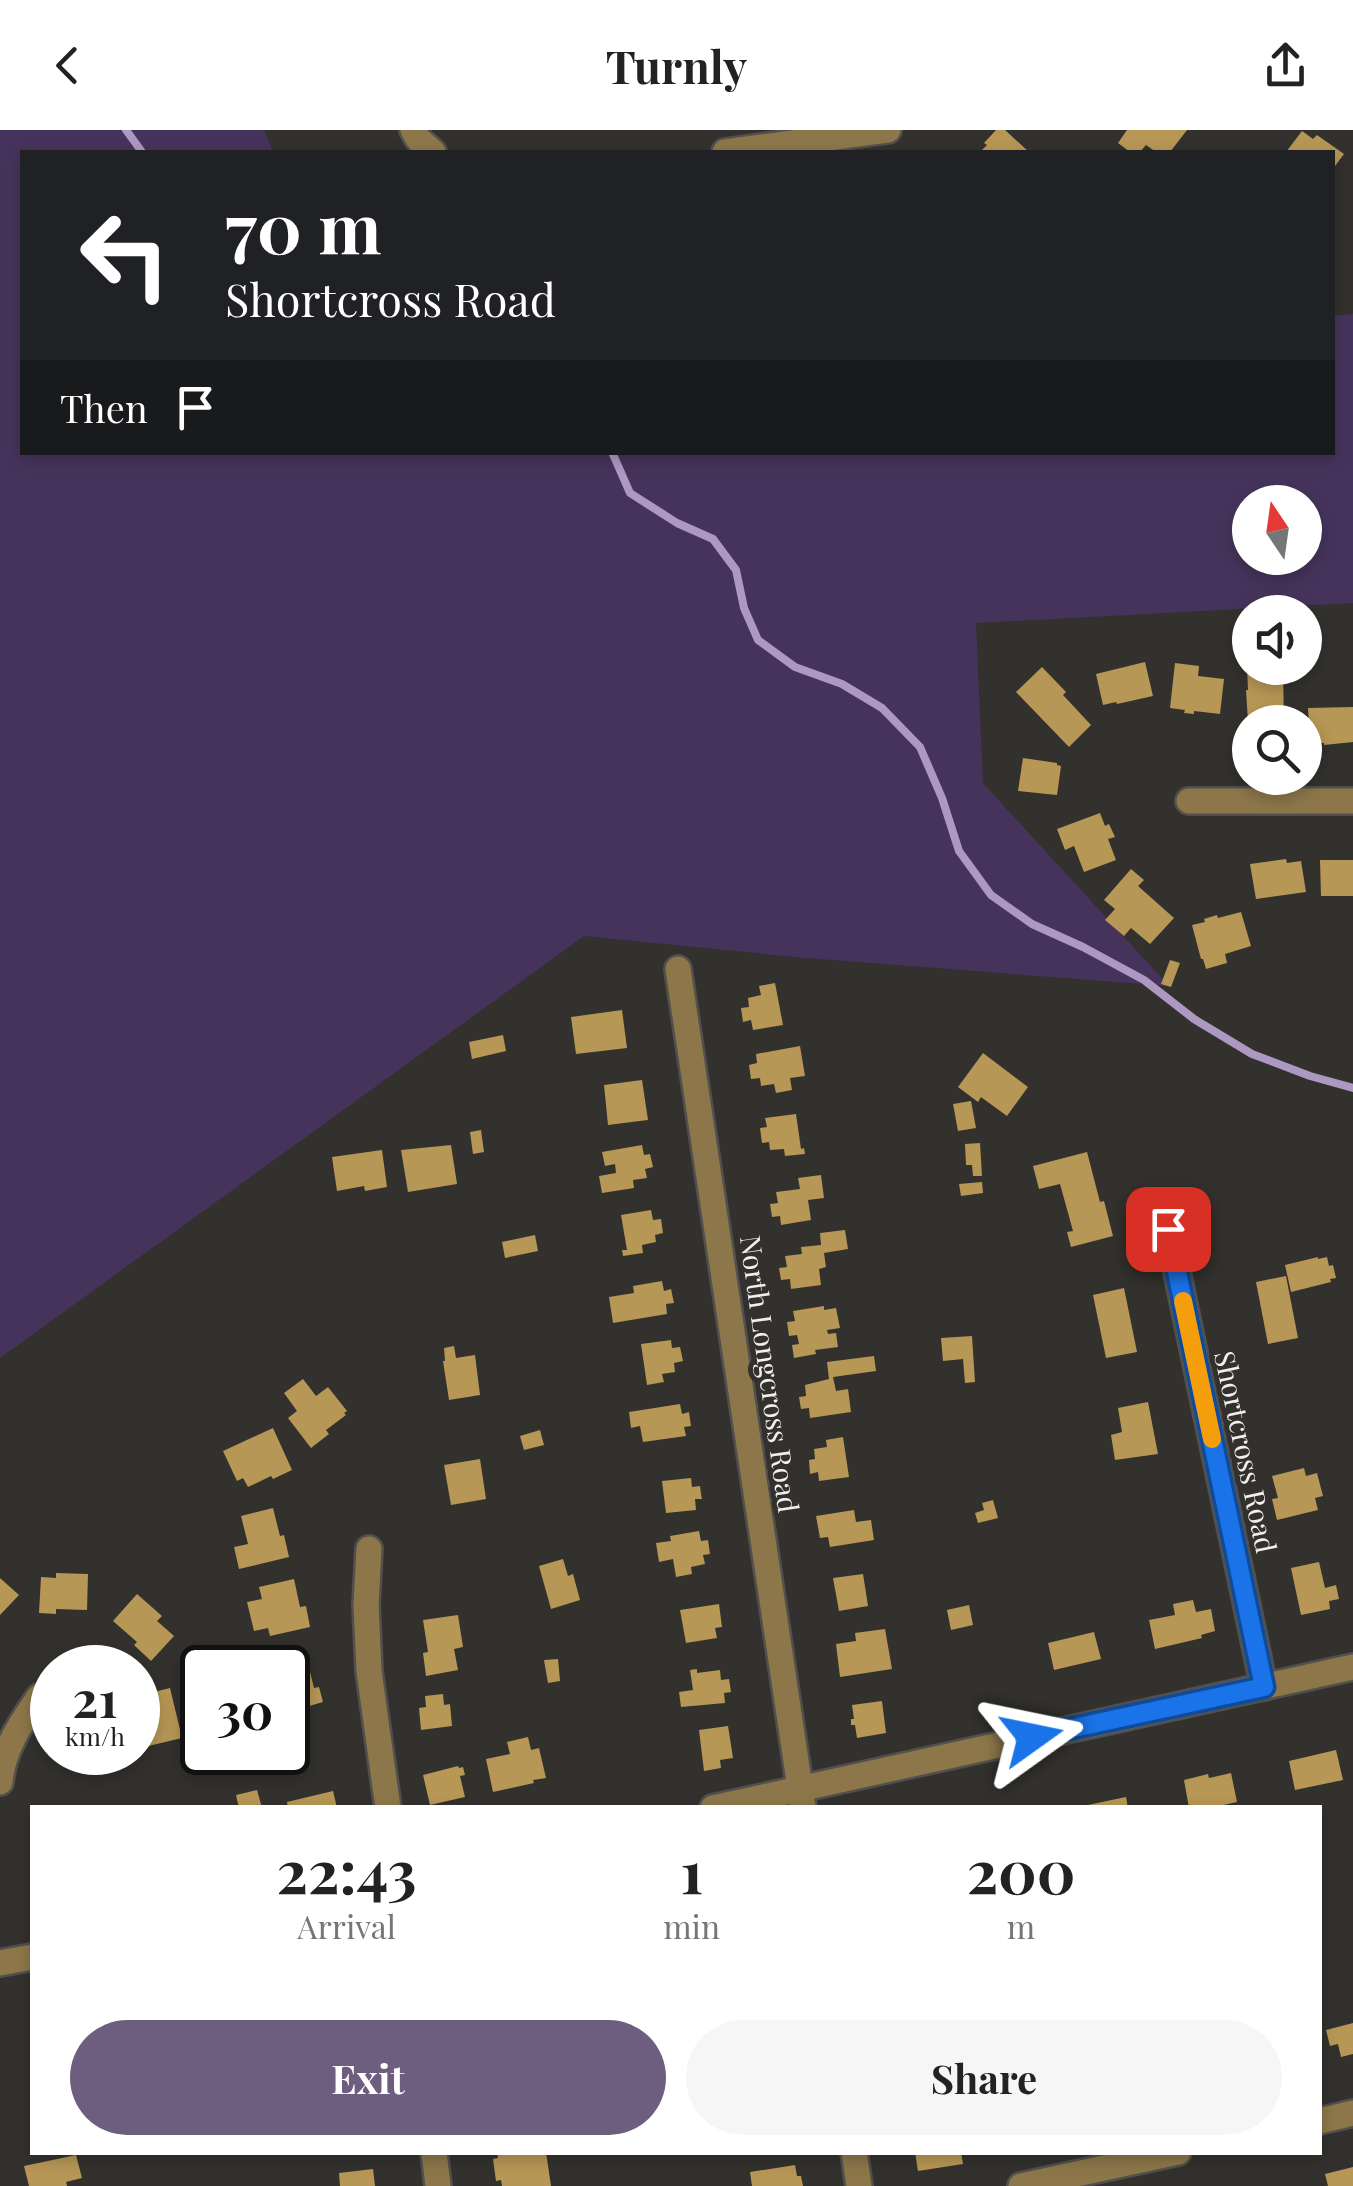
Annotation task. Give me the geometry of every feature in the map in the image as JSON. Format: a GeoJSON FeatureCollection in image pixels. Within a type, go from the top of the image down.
{"type":"FeatureCollection","features":[{"type":"Feature","properties":{"kind":"street"},"geometry":{"type":"LineString","coordinates":[[413,130],[431,150]]}},
{"type":"Feature","properties":{"kind":"street"},"geometry":{"type":"LineString","coordinates":[[741,150],[888,130]]}},
{"type":"Feature","properties":{"kind":"street"},"geometry":{"type":"LineString","coordinates":[[1189,801],[1353,801]]}},
{"type":"Feature","properties":{"kind":"street","name":"North Longcross Road"},"geometry":{"type":"LineString","coordinates":[[678,969],[802,1797]]}},
{"type":"Feature","properties":{"kind":"street","name":"Shortcross Road"},"geometry":{"type":"LineString","coordinates":[[1168,1229],[1264,1687]]}},
{"type":"Feature","properties":{"kind":"street"},"geometry":{"type":"LineString","coordinates":[[369,1549],[369,1671],[388,1805]]}},
{"type":"Feature","properties":{"kind":"street"},"geometry":{"type":"LineString","coordinates":[[737,1805],[802,1797],[1353,1667]]}},
{"type":"Feature","properties":{"kind":"street"},"geometry":{"type":"LineString","coordinates":[[0,1782],[1,1768],[16,1729],[30,1710]]}},
{"type":"Feature","properties":{"kind":"street"},"geometry":{"type":"LineString","coordinates":[[0,1964],[30,1957]]}},
{"type":"Feature","properties":{"kind":"street"},"geometry":{"type":"LineString","coordinates":[[1322,2120],[1353,2113]]}},
{"type":"Feature","properties":{"kind":"street"},"geometry":{"type":"LineString","coordinates":[[434,2155],[438,2186]]}},
{"type":"Feature","properties":{"kind":"street"},"geometry":{"type":"LineString","coordinates":[[854,2155],[859,2186]]}},
{"type":"Feature","properties":{"kind":"street"},"geometry":{"type":"LineString","coordinates":[[1021,2186],[1164,2155]]}},
{"type":"Feature","properties":{"kind":"shaded area"},"geometry":{"type":"Polygon","coordinates":[[[0,130],[264,130],[272,150],[20,150],[20,455],[1335,455],[1335,316],[1353,314],[1353,603],[1322,605],[1322,595],[1232,595],[1232,609],[976,623],[983,783],[1169,986],[806,958],[584,936],[0,1358],[0,130]]]}},
{"type":"Feature","properties":{"kind":"building"},"geometry":{"type":"Polygon","coordinates":[[[996,130],[1005,130],[1027,150],[982,150],[987,145],[984,143],[996,130]]]}},
{"type":"Feature","properties":{"kind":"building"},"geometry":{"type":"Polygon","coordinates":[[[1127,130],[1187,130],[1172,150],[1153,150],[1146,145],[1142,150],[1127,150],[1118,143],[1127,130]]]}},
{"type":"Feature","properties":{"kind":"building"},"geometry":{"type":"Polygon","coordinates":[[[1302,131],[1313,139],[1317,135],[1344,154],[1335,166],[1335,150],[1288,150],[1302,131]]]}},
{"type":"Feature","properties":{"kind":"building"},"geometry":{"type":"Polygon","coordinates":[[[1145,662],[1153,696],[1103,705],[1096,674],[1145,662]]]}},
{"type":"Feature","properties":{"kind":"building"},"geometry":{"type":"Polygon","coordinates":[[[1175,663],[1199,666],[1198,676],[1224,679],[1220,714],[1184,713],[1185,710],[1170,708],[1175,663]]]}},
{"type":"Feature","properties":{"kind":"building"},"geometry":{"type":"Polygon","coordinates":[[[1042,667],[1091,725],[1069,747],[1016,692],[1042,667]]]}},
{"type":"Feature","properties":{"kind":"building"},"geometry":{"type":"Polygon","coordinates":[[[1248,685],[1283,685],[1284,705],[1247,705],[1248,685]]]}},
{"type":"Feature","properties":{"kind":"building"},"geometry":{"type":"Polygon","coordinates":[[[1353,707],[1353,742],[1322,743],[1322,708],[1353,707]]]}},
{"type":"Feature","properties":{"kind":"building"},"geometry":{"type":"Polygon","coordinates":[[[1023,758],[1061,766],[1057,795],[1018,791],[1023,758]]]}},
{"type":"Feature","properties":{"kind":"building"},"geometry":{"type":"Polygon","coordinates":[[[1100,813],[1115,837],[1108,839],[1116,860],[1084,872],[1074,846],[1065,850],[1057,829],[1100,813]]]}},
{"type":"Feature","properties":{"kind":"building"},"geometry":{"type":"Polygon","coordinates":[[[1286,859],[1287,863],[1301,861],[1306,892],[1256,899],[1250,864],[1286,859]]]}},
{"type":"Feature","properties":{"kind":"building"},"geometry":{"type":"Polygon","coordinates":[[[1320,860],[1353,860],[1353,896],[1321,896],[1320,860]]]}},
{"type":"Feature","properties":{"kind":"building"},"geometry":{"type":"Polygon","coordinates":[[[1131,869],[1144,880],[1138,886],[1174,918],[1150,944],[1131,928],[1124,936],[1105,920],[1115,909],[1104,900],[1131,869]]]}},
{"type":"Feature","properties":{"kind":"building"},"geometry":{"type":"Polygon","coordinates":[[[1241,912],[1251,946],[1225,954],[1227,963],[1206,969],[1192,925],[1217,915],[1218,918],[1241,912]]]}},
{"type":"Feature","properties":{"kind":"building"},"geometry":{"type":"Polygon","coordinates":[[[1170,960],[1180,963],[1171,987],[1161,984],[1170,960]]]}},
{"type":"Feature","properties":{"kind":"building"},"geometry":{"type":"Polygon","coordinates":[[[775,983],[783,1025],[753,1030],[751,1020],[743,1022],[741,1008],[749,1007],[748,998],[761,995],[759,986],[775,983]]]}},
{"type":"Feature","properties":{"kind":"building"},"geometry":{"type":"Polygon","coordinates":[[[622,1010],[627,1048],[576,1054],[571,1017],[622,1010]]]}},
{"type":"Feature","properties":{"kind":"building"},"geometry":{"type":"Polygon","coordinates":[[[503,1035],[506,1051],[472,1059],[469,1042],[503,1035]]]}},
{"type":"Feature","properties":{"kind":"building"},"geometry":{"type":"Polygon","coordinates":[[[800,1046],[805,1076],[790,1078],[792,1090],[776,1093],[774,1084],[761,1086],[760,1078],[751,1079],[749,1065],[757,1063],[756,1054],[800,1046]]]}},
{"type":"Feature","properties":{"kind":"building"},"geometry":{"type":"Polygon","coordinates":[[[983,1053],[1028,1087],[1007,1116],[981,1097],[978,1102],[958,1087],[983,1053]]]}},
{"type":"Feature","properties":{"kind":"building"},"geometry":{"type":"Polygon","coordinates":[[[642,1080],[648,1120],[608,1125],[604,1085],[642,1080]]]}},
{"type":"Feature","properties":{"kind":"building"},"geometry":{"type":"Polygon","coordinates":[[[971,1101],[976,1128],[958,1131],[953,1104],[971,1101]]]}},
{"type":"Feature","properties":{"kind":"building"},"geometry":{"type":"Polygon","coordinates":[[[796,1114],[805,1154],[785,1156],[784,1149],[770,1150],[769,1142],[762,1143],[760,1128],[767,1127],[765,1118],[796,1114]]]}},
{"type":"Feature","properties":{"kind":"building"},"geometry":{"type":"Polygon","coordinates":[[[481,1130],[484,1152],[473,1154],[470,1132],[481,1130]]]}},
{"type":"Feature","properties":{"kind":"building"},"geometry":{"type":"Polygon","coordinates":[[[980,1143],[982,1176],[973,1176],[972,1165],[966,1165],[965,1144],[980,1143]]]}},
{"type":"Feature","properties":{"kind":"building"},"geometry":{"type":"Polygon","coordinates":[[[451,1145],[457,1184],[408,1192],[401,1150],[451,1145]]]}},
{"type":"Feature","properties":{"kind":"building"},"geometry":{"type":"Polygon","coordinates":[[[642,1145],[644,1155],[650,1154],[653,1167],[645,1169],[647,1178],[633,1180],[634,1188],[602,1193],[599,1176],[616,1173],[615,1164],[605,1166],[602,1152],[642,1145]]]}},
{"type":"Feature","properties":{"kind":"building"},"geometry":{"type":"Polygon","coordinates":[[[382,1150],[387,1187],[337,1191],[332,1157],[382,1150]]]}},
{"type":"Feature","properties":{"kind":"building"},"geometry":{"type":"Polygon","coordinates":[[[1087,1152],[1113,1236],[1071,1247],[1067,1232],[1073,1231],[1060,1184],[1039,1189],[1033,1166],[1087,1152]]]}},
{"type":"Feature","properties":{"kind":"building"},"geometry":{"type":"Polygon","coordinates":[[[821,1175],[824,1198],[808,1200],[811,1220],[781,1225],[780,1216],[772,1217],[770,1204],[778,1203],[776,1192],[800,1189],[798,1178],[821,1175]]]}},
{"type":"Feature","properties":{"kind":"building"},"geometry":{"type":"Polygon","coordinates":[[[982,1182],[983,1193],[961,1196],[959,1184],[982,1182]]]}},
{"type":"Feature","properties":{"kind":"building"},"geometry":{"type":"Polygon","coordinates":[[[651,1210],[653,1220],[661,1219],[663,1233],[655,1235],[656,1242],[642,1245],[643,1253],[623,1256],[622,1250],[627,1250],[621,1215],[651,1210]]]}},
{"type":"Feature","properties":{"kind":"building"},"geometry":{"type":"Polygon","coordinates":[[[845,1230],[848,1249],[824,1253],[826,1267],[819,1269],[821,1285],[791,1289],[790,1279],[781,1280],[779,1268],[787,1267],[785,1256],[802,1254],[801,1247],[821,1245],[820,1233],[845,1230]]]}},
{"type":"Feature","properties":{"kind":"building"},"geometry":{"type":"Polygon","coordinates":[[[535,1235],[538,1251],[505,1258],[502,1242],[535,1235]]]}},
{"type":"Feature","properties":{"kind":"building"},"geometry":{"type":"Polygon","coordinates":[[[1327,1257],[1336,1278],[1291,1292],[1285,1265],[1327,1257]]]}},
{"type":"Feature","properties":{"kind":"building"},"geometry":{"type":"Polygon","coordinates":[[[1286,1276],[1298,1338],[1268,1344],[1256,1282],[1286,1276]]]}},
{"type":"Feature","properties":{"kind":"building"},"geometry":{"type":"Polygon","coordinates":[[[662,1281],[664,1291],[671,1289],[674,1303],[666,1304],[667,1314],[613,1323],[609,1297],[634,1293],[633,1286],[662,1281]]]}},
{"type":"Feature","properties":{"kind":"building"},"geometry":{"type":"Polygon","coordinates":[[[1124,1288],[1137,1352],[1106,1358],[1093,1295],[1124,1288]]]}},
{"type":"Feature","properties":{"kind":"building"},"geometry":{"type":"Polygon","coordinates":[[[824,1306],[824,1310],[836,1308],[840,1328],[827,1330],[828,1334],[836,1333],[838,1347],[794,1358],[792,1345],[799,1344],[797,1335],[789,1336],[787,1322],[795,1321],[793,1311],[824,1306]]]}},
{"type":"Feature","properties":{"kind":"building"},"geometry":{"type":"Polygon","coordinates":[[[972,1336],[975,1382],[965,1383],[963,1359],[943,1361],[941,1338],[972,1336]]]}},
{"type":"Feature","properties":{"kind":"building"},"geometry":{"type":"Polygon","coordinates":[[[671,1340],[672,1348],[680,1347],[683,1361],[674,1363],[675,1372],[662,1374],[664,1382],[647,1385],[641,1344],[671,1340]]]}},
{"type":"Feature","properties":{"kind":"building"},"geometry":{"type":"Polygon","coordinates":[[[454,1346],[456,1358],[475,1355],[480,1395],[449,1400],[444,1348],[454,1346]]]}},
{"type":"Feature","properties":{"kind":"building"},"geometry":{"type":"Polygon","coordinates":[[[874,1356],[876,1371],[833,1377],[836,1391],[848,1389],[851,1412],[810,1418],[809,1408],[801,1409],[799,1397],[806,1396],[805,1385],[829,1379],[827,1362],[874,1356]]]}},
{"type":"Feature","properties":{"kind":"building"},"geometry":{"type":"Polygon","coordinates":[[[303,1379],[316,1396],[328,1387],[347,1411],[326,1430],[329,1434],[311,1448],[288,1418],[297,1411],[284,1393],[303,1379]]]}},
{"type":"Feature","properties":{"kind":"building"},"geometry":{"type":"Polygon","coordinates":[[[1148,1402],[1158,1454],[1115,1460],[1111,1435],[1122,1432],[1118,1408],[1148,1402]]]}},
{"type":"Feature","properties":{"kind":"building"},"geometry":{"type":"Polygon","coordinates":[[[680,1404],[682,1414],[689,1412],[691,1426],[684,1427],[686,1436],[643,1442],[640,1426],[631,1428],[629,1412],[680,1404]]]}},
{"type":"Feature","properties":{"kind":"building"},"geometry":{"type":"Polygon","coordinates":[[[273,1428],[292,1470],[248,1487],[243,1478],[237,1481],[223,1451],[273,1428]]]}},
{"type":"Feature","properties":{"kind":"building"},"geometry":{"type":"Polygon","coordinates":[[[540,1430],[544,1445],[524,1450],[520,1436],[540,1430]]]}},
{"type":"Feature","properties":{"kind":"building"},"geometry":{"type":"Polygon","coordinates":[[[843,1437],[849,1477],[819,1481],[818,1472],[810,1474],[809,1460],[815,1459],[814,1449],[827,1447],[826,1440],[843,1437]]]}},
{"type":"Feature","properties":{"kind":"building"},"geometry":{"type":"Polygon","coordinates":[[[480,1459],[486,1499],[451,1505],[444,1465],[480,1459]]]}},
{"type":"Feature","properties":{"kind":"building"},"geometry":{"type":"Polygon","coordinates":[[[1304,1468],[1306,1476],[1317,1473],[1323,1496],[1315,1498],[1318,1510],[1277,1520],[1272,1499],[1278,1498],[1272,1476],[1304,1468]]]}},
{"type":"Feature","properties":{"kind":"building"},"geometry":{"type":"Polygon","coordinates":[[[691,1478],[692,1487],[700,1486],[702,1499],[695,1499],[696,1510],[666,1513],[662,1481],[691,1478]]]}},
{"type":"Feature","properties":{"kind":"building"},"geometry":{"type":"Polygon","coordinates":[[[993,1500],[998,1518],[978,1523],[975,1513],[984,1510],[982,1503],[993,1500]]]}},
{"type":"Feature","properties":{"kind":"building"},"geometry":{"type":"Polygon","coordinates":[[[273,1508],[289,1557],[239,1569],[234,1547],[248,1544],[241,1516],[273,1508]]]}},
{"type":"Feature","properties":{"kind":"building"},"geometry":{"type":"Polygon","coordinates":[[[854,1510],[856,1522],[871,1520],[874,1540],[830,1547],[828,1537],[820,1538],[816,1516],[854,1510]]]}},
{"type":"Feature","properties":{"kind":"building"},"geometry":{"type":"Polygon","coordinates":[[[699,1531],[701,1541],[708,1540],[710,1554],[703,1555],[705,1564],[691,1567],[692,1574],[676,1577],[673,1559],[659,1562],[656,1543],[699,1531]]]}},
{"type":"Feature","properties":{"kind":"building"},"geometry":{"type":"Polygon","coordinates":[[[563,1559],[568,1576],[573,1574],[580,1600],[551,1609],[539,1566],[563,1559]]]}},
{"type":"Feature","properties":{"kind":"building"},"geometry":{"type":"Polygon","coordinates":[[[1319,1562],[1325,1588],[1336,1585],[1339,1599],[1329,1601],[1330,1609],[1301,1615],[1291,1568],[1319,1562]]]}},
{"type":"Feature","properties":{"kind":"building"},"geometry":{"type":"Polygon","coordinates":[[[56,1573],[88,1574],[87,1610],[39,1613],[41,1577],[56,1578],[56,1573]]]}},
{"type":"Feature","properties":{"kind":"building"},"geometry":{"type":"Polygon","coordinates":[[[863,1574],[868,1606],[839,1611],[833,1578],[863,1574]]]}},
{"type":"Feature","properties":{"kind":"building"},"geometry":{"type":"Polygon","coordinates":[[[0,1578],[19,1595],[0,1615],[0,1578]]]}},
{"type":"Feature","properties":{"kind":"building"},"geometry":{"type":"Polygon","coordinates":[[[294,1579],[300,1607],[306,1606],[310,1627],[270,1636],[268,1628],[254,1631],[247,1602],[262,1599],[259,1587],[294,1579]]]}},
{"type":"Feature","properties":{"kind":"building"},"geometry":{"type":"Polygon","coordinates":[[[137,1594],[162,1616],[157,1621],[174,1636],[160,1651],[160,1645],[134,1645],[137,1642],[113,1621],[137,1594]]]}},
{"type":"Feature","properties":{"kind":"building"},"geometry":{"type":"Polygon","coordinates":[[[1193,1600],[1196,1612],[1211,1609],[1215,1631],[1155,1649],[1149,1620],[1175,1615],[1173,1604],[1193,1600]]]}},
{"type":"Feature","properties":{"kind":"building"},"geometry":{"type":"Polygon","coordinates":[[[719,1604],[722,1627],[715,1628],[717,1638],[686,1643],[680,1610],[719,1604]]]}},
{"type":"Feature","properties":{"kind":"building"},"geometry":{"type":"Polygon","coordinates":[[[969,1605],[973,1625],[951,1630],[947,1610],[969,1605]]]}},
{"type":"Feature","properties":{"kind":"building"},"geometry":{"type":"Polygon","coordinates":[[[458,1615],[463,1647],[454,1649],[458,1670],[426,1676],[423,1653],[428,1652],[423,1620],[458,1615]]]}},
{"type":"Feature","properties":{"kind":"building"},"geometry":{"type":"Polygon","coordinates":[[[885,1629],[892,1669],[840,1677],[836,1644],[856,1641],[855,1633],[885,1629]]]}},
{"type":"Feature","properties":{"kind":"building"},"geometry":{"type":"Polygon","coordinates":[[[1094,1632],[1101,1659],[1054,1670],[1048,1643],[1094,1632]]]}},
{"type":"Feature","properties":{"kind":"building"},"geometry":{"type":"Polygon","coordinates":[[[558,1659],[560,1681],[548,1683],[544,1660],[558,1659]]]}},
{"type":"Feature","properties":{"kind":"building"},"geometry":{"type":"Polygon","coordinates":[[[697,1669],[697,1673],[720,1670],[721,1680],[729,1679],[731,1692],[724,1693],[725,1703],[681,1707],[679,1692],[693,1690],[690,1670],[697,1669]]]}},
{"type":"Feature","properties":{"kind":"building"},"geometry":{"type":"Polygon","coordinates":[[[310,1672],[314,1688],[319,1687],[323,1702],[310,1706],[310,1672]]]}},
{"type":"Feature","properties":{"kind":"building"},"geometry":{"type":"Polygon","coordinates":[[[170,1688],[180,1738],[160,1743],[160,1690],[170,1688]]]}},
{"type":"Feature","properties":{"kind":"building"},"geometry":{"type":"Polygon","coordinates":[[[443,1694],[444,1705],[450,1704],[452,1726],[421,1730],[419,1708],[426,1707],[425,1696],[443,1694]]]}},
{"type":"Feature","properties":{"kind":"building"},"geometry":{"type":"Polygon","coordinates":[[[882,1701],[886,1733],[857,1738],[855,1725],[851,1725],[852,1705],[882,1701]]]}},
{"type":"Feature","properties":{"kind":"building"},"geometry":{"type":"Polygon","coordinates":[[[728,1726],[733,1758],[720,1760],[721,1768],[704,1771],[699,1730],[728,1726]]]}},
{"type":"Feature","properties":{"kind":"building"},"geometry":{"type":"Polygon","coordinates":[[[528,1737],[531,1750],[539,1748],[546,1778],[493,1792],[486,1759],[510,1754],[507,1742],[528,1737]]]}},
{"type":"Feature","properties":{"kind":"building"},"geometry":{"type":"Polygon","coordinates":[[[1336,1750],[1343,1780],[1295,1790],[1289,1761],[1336,1750]]]}},
{"type":"Feature","properties":{"kind":"building"},"geometry":{"type":"Polygon","coordinates":[[[463,1767],[465,1775],[460,1776],[465,1797],[430,1805],[423,1775],[463,1767]]]}},
{"type":"Feature","properties":{"kind":"building"},"geometry":{"type":"Polygon","coordinates":[[[1231,1773],[1237,1802],[1188,1805],[1184,1780],[1208,1774],[1209,1778],[1231,1773]]]}},
{"type":"Feature","properties":{"kind":"building"},"geometry":{"type":"Polygon","coordinates":[[[257,1790],[261,1805],[238,1805],[236,1795],[257,1790]]]}},
{"type":"Feature","properties":{"kind":"building"},"geometry":{"type":"Polygon","coordinates":[[[333,1791],[336,1805],[288,1805],[287,1802],[333,1791]]]}},
{"type":"Feature","properties":{"kind":"building"},"geometry":{"type":"Polygon","coordinates":[[[1126,1797],[1127,1805],[1088,1805],[1126,1797]]]}},
{"type":"Feature","properties":{"kind":"building"},"geometry":{"type":"Polygon","coordinates":[[[1353,2023],[1353,2054],[1341,2057],[1338,2044],[1330,2046],[1326,2030],[1353,2023]]]}},
{"type":"Feature","properties":{"kind":"building"},"geometry":{"type":"Polygon","coordinates":[[[76,2155],[82,2178],[66,2182],[67,2186],[29,2186],[24,2166],[76,2155]]]}},
{"type":"Feature","properties":{"kind":"building"},"geometry":{"type":"Polygon","coordinates":[[[498,2155],[546,2155],[551,2186],[502,2186],[501,2180],[496,2181],[493,2159],[498,2155]]]}},
{"type":"Feature","properties":{"kind":"building"},"geometry":{"type":"Polygon","coordinates":[[[915,2155],[962,2155],[963,2164],[918,2171],[915,2155]]]}},
{"type":"Feature","properties":{"kind":"building"},"geometry":{"type":"Polygon","coordinates":[[[795,2165],[803,2186],[752,2186],[750,2172],[795,2165]]]}},
{"type":"Feature","properties":{"kind":"building"},"geometry":{"type":"Polygon","coordinates":[[[1353,2167],[1353,2186],[1328,2186],[1325,2174],[1353,2167]]]}},
{"type":"Feature","properties":{"kind":"building"},"geometry":{"type":"Polygon","coordinates":[[[373,2169],[375,2186],[340,2186],[339,2173],[373,2169]]]}},
{"type":"Feature","properties":{"kind":"waterway"},"geometry":{"type":"LineString","coordinates":[[126,130],[141,150]]}},
{"type":"Feature","properties":{"kind":"waterway"},"geometry":{"type":"LineString","coordinates":[[613,455],[630,493],[677,523],[713,539],[736,570],[744,608],[758,640],[795,667],[842,684],[882,708],[920,747],[959,851],[991,895],[1032,924],[1144,980],[1194,1019],[1252,1054],[1353,1088]]}},
{"type":"Feature","properties":{"kind":"slow traffic"},"geometry":{"type":"LineString","coordinates":[[1183,1301],[1212,1439]]}},
{"type":"Feature","properties":{"kind":"route"},"geometry":{"type":"LineString","coordinates":[[1032,1737],[1264,1687],[1168,1229]]}}]}
